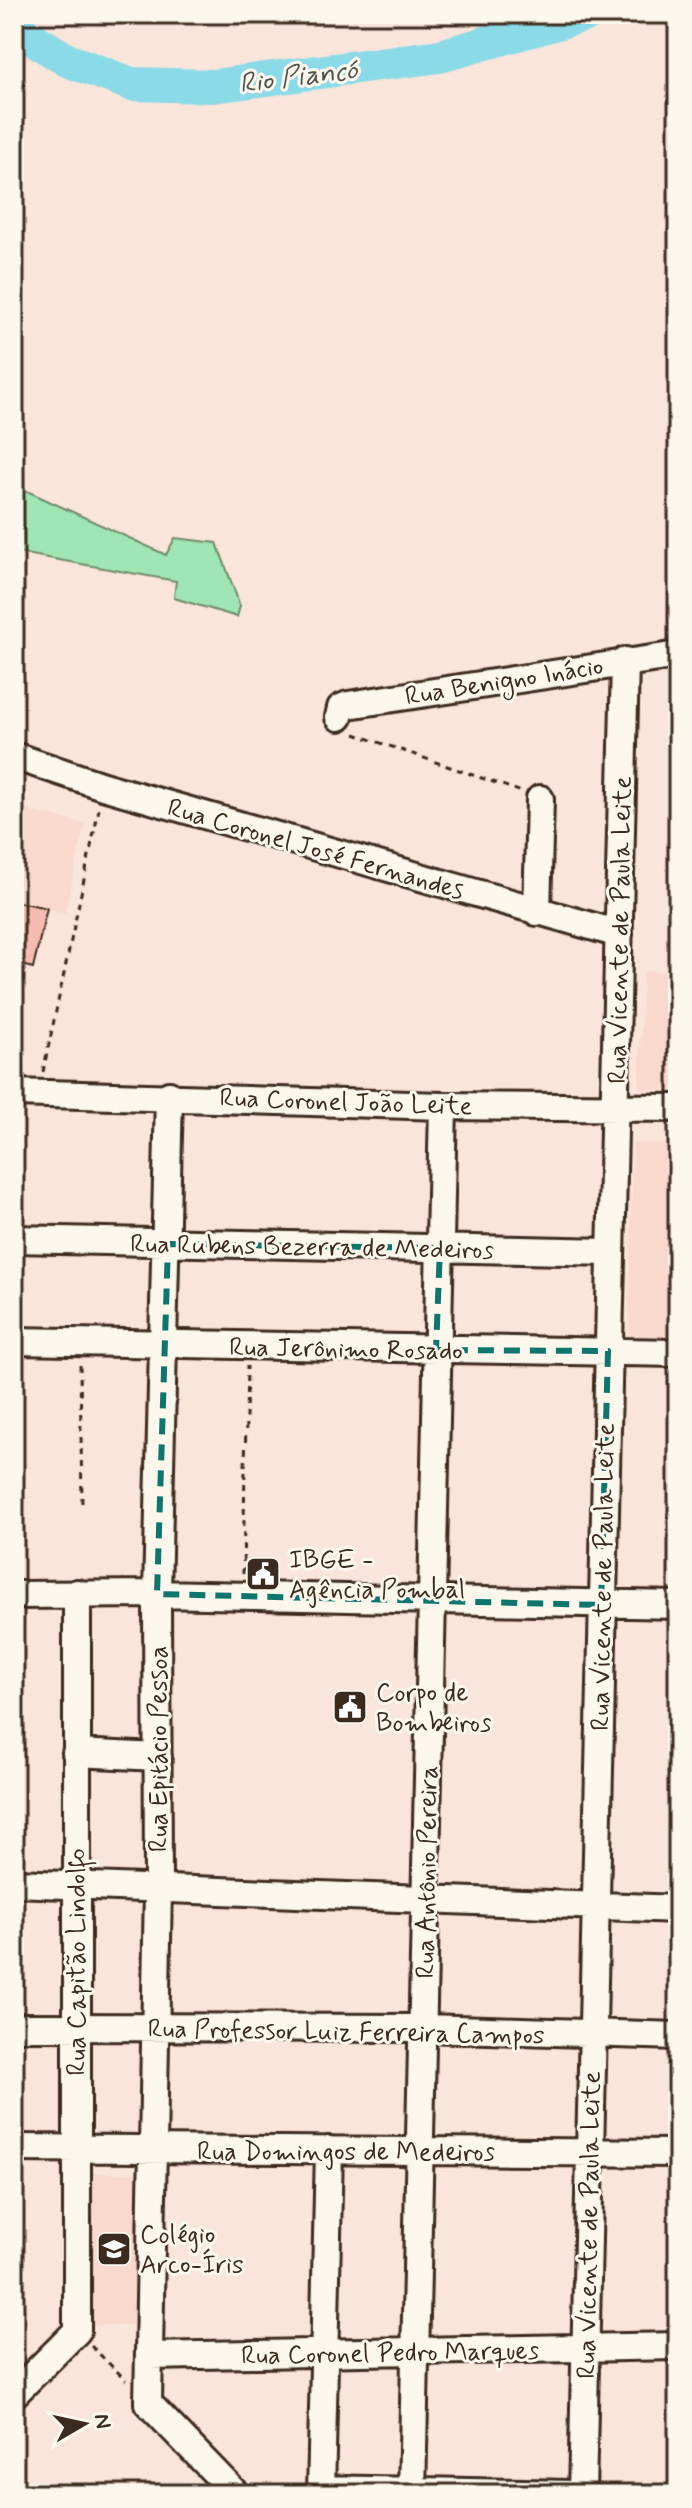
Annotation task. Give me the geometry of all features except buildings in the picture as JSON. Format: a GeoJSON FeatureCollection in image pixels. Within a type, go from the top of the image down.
{"type":"FeatureCollection","features":[{"type":"Feature","properties":{"kind":"street","name":"Rua Benigno Inácio"},"geometry":{"type":"LineString","coordinates":[[339,717],[341,708],[348,705],[678,655]]}},
{"type":"Feature","properties":{"kind":"street","name":"Rua Vicente de Paula Leite"},"geometry":{"type":"LineString","coordinates":[[582,2494],[625,661]]}},
{"type":"Feature","properties":{"kind":"street","name":"Rua Coronel José Fernandes"},"geometry":{"type":"LineString","coordinates":[[14,756],[103,786],[619,934]]}},
{"type":"Feature","properties":{"kind":"street"},"geometry":{"type":"LineString","coordinates":[[537,912],[540,799]]}},
{"type":"Feature","properties":{"kind":"street","name":"Rua Coronel João Leite"},"geometry":{"type":"LineString","coordinates":[[26,1094],[169,1095],[443,1106],[678,1108]]}},
{"type":"Feature","properties":{"kind":"street","name":"Rua Epitácio Pessoa"},"geometry":{"type":"LineString","coordinates":[[148,2403],[158,1889],[157,1594],[168,1244],[169,1095]]}},
{"type":"Feature","properties":{"kind":"street","name":"Rua Antônio Pereira"},"geometry":{"type":"LineString","coordinates":[[412,2494],[424,2028],[429,1599],[443,1106]]}},
{"type":"Feature","properties":{"kind":"street","name":"Rua Rubens Bezerra de Medeiros"},"geometry":{"type":"LineString","coordinates":[[14,1239],[610,1252]]}},
{"type":"Feature","properties":{"kind":"street","name":"Rua Jerônimo Rosado"},"geometry":{"type":"LineString","coordinates":[[14,1341],[678,1353]]}},
{"type":"Feature","properties":{"kind":"street","name":"Rua Capitão Lindolfo"},"geometry":{"type":"LineString","coordinates":[[77,1593],[77,2331]]}},
{"type":"Feature","properties":{"kind":"street"},"geometry":{"type":"LineString","coordinates":[[14,1595],[157,1594],[678,1605]]}},
{"type":"Feature","properties":{"kind":"street"},"geometry":{"type":"LineString","coordinates":[[76,1753],[158,1757]]}},
{"type":"Feature","properties":{"kind":"street"},"geometry":{"type":"LineString","coordinates":[[14,1883],[678,1909]]}},
{"type":"Feature","properties":{"kind":"street","name":"Rua Professor Luiz Ferreira Campos"},"geometry":{"type":"LineString","coordinates":[[14,2027],[424,2028],[678,2036]]}},
{"type":"Feature","properties":{"kind":"street","name":"Rua Domingos de Medeiros"},"geometry":{"type":"LineString","coordinates":[[14,2148],[678,2153]]}},
{"type":"Feature","properties":{"kind":"street"},"geometry":{"type":"LineString","coordinates":[[329,2150],[321,2492],[572,2494]]}},
{"type":"Feature","properties":{"kind":"street"},"geometry":{"type":"LineString","coordinates":[[14,2394],[77,2331]]}},
{"type":"Feature","properties":{"kind":"street","name":"Rua Coronel Pedro Marques"},"geometry":{"type":"LineString","coordinates":[[149,2356],[678,2346]]}},
{"type":"Feature","properties":{"kind":"street"},"geometry":{"type":"LineString","coordinates":[[148,2403],[236,2494]]}},
{"type":"Feature","properties":{"kind":"path"},"geometry":{"type":"LineString","coordinates":[[339,717],[349,732],[540,799]]}},
{"type":"Feature","properties":{"kind":"path"},"geometry":{"type":"LineString","coordinates":[[26,1094],[103,786]]}},
{"type":"Feature","properties":{"kind":"path"},"geometry":{"type":"LineString","coordinates":[[80,1341],[82,1505]]}},
{"type":"Feature","properties":{"kind":"path"},"geometry":{"type":"LineString","coordinates":[[242,1598],[247,1347]]}},
{"type":"Feature","properties":{"kind":"path"},"geometry":{"type":"LineString","coordinates":[[77,2331],[148,2403]]}},
{"type":"Feature","properties":{"kind":"highlighted area"},"geometry":{"type":"Polygon","coordinates":[[[168,1244],[440,1248],[436,1350],[608,1351],[601,1605],[157,1594],[168,1244]]]}},
{"type":"Feature","properties":{"kind":"shaded area"},"geometry":{"type":"Polygon","coordinates":[[[14,807],[85,824],[65,913],[14,901],[14,807]]]}},
{"type":"Feature","properties":{"kind":"shaded area"},"geometry":{"type":"Polygon","coordinates":[[[643,971],[678,972],[678,1090],[639,1089],[643,971]]]}},
{"type":"Feature","properties":{"kind":"shaded area"},"geometry":{"type":"Polygon","coordinates":[[[633,1143],[678,1144],[678,1354],[628,1353],[633,1143]]]}},
{"type":"Feature","properties":{"kind":"shaded area","name":"Colégio Arco-Íris"},"geometry":{"type":"Polygon","coordinates":[[[88,2173],[141,2173],[140,2326],[88,2325],[88,2173]]]}},
{"type":"Feature","properties":{"kind":"green space"},"geometry":{"type":"Polygon","coordinates":[[[14,485],[166,555],[175,538],[217,543],[240,606],[237,617],[174,598],[176,581],[14,552],[14,485]]]}},
{"type":"Feature","properties":{"kind":"waterway","name":"Rio Piancó"},"geometry":{"type":"LineString","coordinates":[[14,27],[67,60],[131,84],[213,86],[440,56],[589,14]]}},
{"type":"Feature","properties":{"kind":"place","name":"IBGE - Agência Pombal"},"geometry":{"type":"Point","coordinates":[263,1574]}},
{"type":"Feature","properties":{"kind":"place","name":"Corpo de Bombeiros"},"geometry":{"type":"Point","coordinates":[350,1707]}},
{"type":"Feature","properties":{"kind":"place","name":"Colégio Arco-Íris"},"geometry":{"type":"Point","coordinates":[114,2249]}}]}
